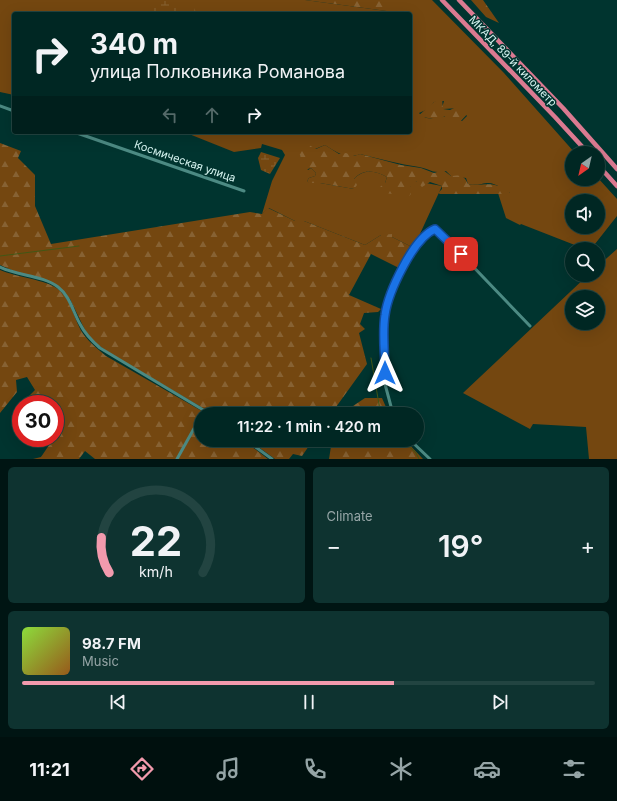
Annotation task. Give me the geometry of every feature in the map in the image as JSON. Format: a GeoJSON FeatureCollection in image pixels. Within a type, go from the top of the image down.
{"type":"FeatureCollection","features":[{"type":"Feature","properties":{"kind":"highway","name":"МКАД, 89-й километр"},"geometry":{"type":"LineString","coordinates":[[442,0],[582,146]]}},
{"type":"Feature","properties":{"kind":"highway","name":"МКАД, 89-й километр"},"geometry":{"type":"LineString","coordinates":[[459,0],[563,108],[617,169]]}},
{"type":"Feature","properties":{"kind":"highway"},"geometry":{"type":"LineString","coordinates":[[605,173],[617,186]]}},
{"type":"Feature","properties":{"kind":"street"},"geometry":{"type":"LineString","coordinates":[[0,106],[12,110]]}},
{"type":"Feature","properties":{"kind":"street","name":"Космическая улица"},"geometry":{"type":"LineString","coordinates":[[80,134],[244,191]]}},
{"type":"Feature","properties":{"kind":"street"},"geometry":{"type":"LineString","coordinates":[[391,407],[385,384],[386,311],[388,302],[412,251],[433,230],[438,230],[530,326]]}},
{"type":"Feature","properties":{"kind":"street"},"geometry":{"type":"LineString","coordinates":[[0,267],[44,281],[59,288],[67,298],[85,333],[100,348],[129,367],[199,407]]}},
{"type":"Feature","properties":{"kind":"street"},"geometry":{"type":"LineString","coordinates":[[177,459],[194,428]]}},
{"type":"Feature","properties":{"kind":"street"},"geometry":{"type":"LineString","coordinates":[[256,447],[272,459]]}},
{"type":"Feature","properties":{"kind":"street"},"geometry":{"type":"LineString","coordinates":[[417,447],[430,459]]}},
{"type":"Feature","properties":{"kind":"green space"},"geometry":{"type":"Polygon","coordinates":[[[0,0],[305,0],[394,12],[12,12],[12,95],[0,92],[0,0]]]}},
{"type":"Feature","properties":{"kind":"green space"},"geometry":{"type":"Polygon","coordinates":[[[152,0],[165,0],[174,8],[178,5],[188,11],[194,8],[196,12],[152,12],[154,6],[152,0]]]}},
{"type":"Feature","properties":{"kind":"green space"},"geometry":{"type":"Polygon","coordinates":[[[305,0],[394,0],[394,12],[305,0]]]}},
{"type":"Feature","properties":{"kind":"green space"},"geometry":{"type":"Polygon","coordinates":[[[394,0],[432,0],[504,73],[569,146],[565,146],[565,186],[605,186],[617,199],[617,216],[605,231],[605,194],[565,194],[565,234],[603,234],[597,242],[567,242],[521,224],[520,225],[506,218],[498,193],[510,193],[499,186],[490,183],[476,185],[468,184],[466,178],[451,176],[446,171],[434,172],[423,168],[360,154],[355,156],[346,156],[337,153],[325,145],[300,155],[308,170],[311,168],[316,173],[315,176],[309,178],[307,181],[310,183],[320,183],[354,189],[354,179],[362,173],[374,172],[387,177],[385,183],[410,187],[415,181],[442,186],[419,236],[410,246],[392,237],[392,235],[381,235],[365,245],[304,221],[295,221],[269,208],[262,214],[272,181],[285,155],[282,150],[262,144],[261,148],[234,152],[189,134],[412,134],[412,12],[394,12],[394,0]],[[444,101],[434,102],[428,109],[419,113],[428,118],[446,116],[462,121],[467,116],[461,108],[443,109],[444,101]]]}},
{"type":"Feature","properties":{"kind":"green space"},"geometry":{"type":"Polygon","coordinates":[[[471,0],[483,0],[499,23],[486,17],[471,0]]]}},
{"type":"Feature","properties":{"kind":"green space"},"geometry":{"type":"Polygon","coordinates":[[[442,98],[443,109],[450,110],[458,106],[461,108],[468,107],[471,110],[459,123],[446,121],[445,116],[438,120],[418,116],[434,102],[442,98]]]}},
{"type":"Feature","properties":{"kind":"green space"},"geometry":{"type":"Polygon","coordinates":[[[0,143],[21,151],[18,158],[35,175],[35,206],[51,244],[250,212],[262,214],[268,208],[295,221],[304,221],[365,245],[381,235],[392,234],[392,237],[410,246],[399,268],[371,254],[349,295],[381,309],[378,312],[364,313],[360,324],[365,329],[359,333],[367,364],[336,407],[201,407],[111,354],[94,342],[85,330],[70,299],[57,285],[16,272],[0,265],[0,143]]]}},
{"type":"Feature","properties":{"kind":"green space"},"geometry":{"type":"Polygon","coordinates":[[[299,145],[309,145],[316,149],[325,145],[339,154],[346,153],[354,156],[360,154],[401,165],[421,168],[434,173],[443,170],[451,176],[463,177],[468,184],[501,185],[511,194],[440,194],[438,193],[442,189],[442,186],[430,182],[422,187],[416,181],[413,186],[410,187],[411,194],[409,196],[384,193],[380,190],[380,187],[385,183],[387,177],[374,172],[362,173],[354,179],[357,185],[354,189],[320,183],[309,183],[307,181],[309,178],[315,176],[316,173],[311,168],[305,170],[303,168],[300,155],[297,155],[295,152],[299,145]]]}},
{"type":"Feature","properties":{"kind":"green space"},"geometry":{"type":"Polygon","coordinates":[[[261,152],[280,158],[270,174],[261,170],[258,158],[261,152]]]}},
{"type":"Feature","properties":{"kind":"green space"},"geometry":{"type":"Polygon","coordinates":[[[617,249],[617,459],[589,459],[586,427],[533,424],[530,429],[463,393],[565,297],[565,330],[605,330],[605,290],[572,290],[581,282],[605,282],[605,260],[617,249]]]}},
{"type":"Feature","properties":{"kind":"green space"},"geometry":{"type":"Polygon","coordinates":[[[0,270],[47,283],[58,289],[67,299],[84,335],[106,356],[195,407],[194,447],[252,447],[268,459],[95,459],[85,451],[79,459],[33,459],[41,457],[48,447],[64,447],[64,395],[30,395],[35,390],[27,377],[16,380],[17,392],[15,395],[12,395],[12,398],[0,413],[0,270]]]}},
{"type":"Feature","properties":{"kind":"green space"},"geometry":{"type":"Polygon","coordinates":[[[365,398],[382,398],[386,407],[352,407],[365,398]]]}},
{"type":"Feature","properties":{"kind":"green space"},"geometry":{"type":"Polygon","coordinates":[[[259,447],[308,447],[302,456],[293,454],[289,459],[275,459],[259,447]]]}},
{"type":"Feature","properties":{"kind":"green space"},"geometry":{"type":"Polygon","coordinates":[[[331,447],[412,447],[423,459],[329,459],[331,447]]]}},
{"type":"Feature","properties":{"kind":"waterway"},"geometry":{"type":"LineString","coordinates":[[0,256],[79,246]]}},
{"type":"Feature","properties":{"kind":"waterway"},"geometry":{"type":"LineString","coordinates":[[371,358],[379,407]]}},
{"type":"Feature","properties":{"kind":"waterway"},"geometry":{"type":"LineString","coordinates":[[410,447],[416,453],[419,459]]}},
{"type":"Feature","properties":{"kind":"route"},"geometry":{"type":"LineString","coordinates":[[385,373],[385,316],[388,302],[412,251],[426,235],[435,229],[438,230],[461,254]]}}]}
